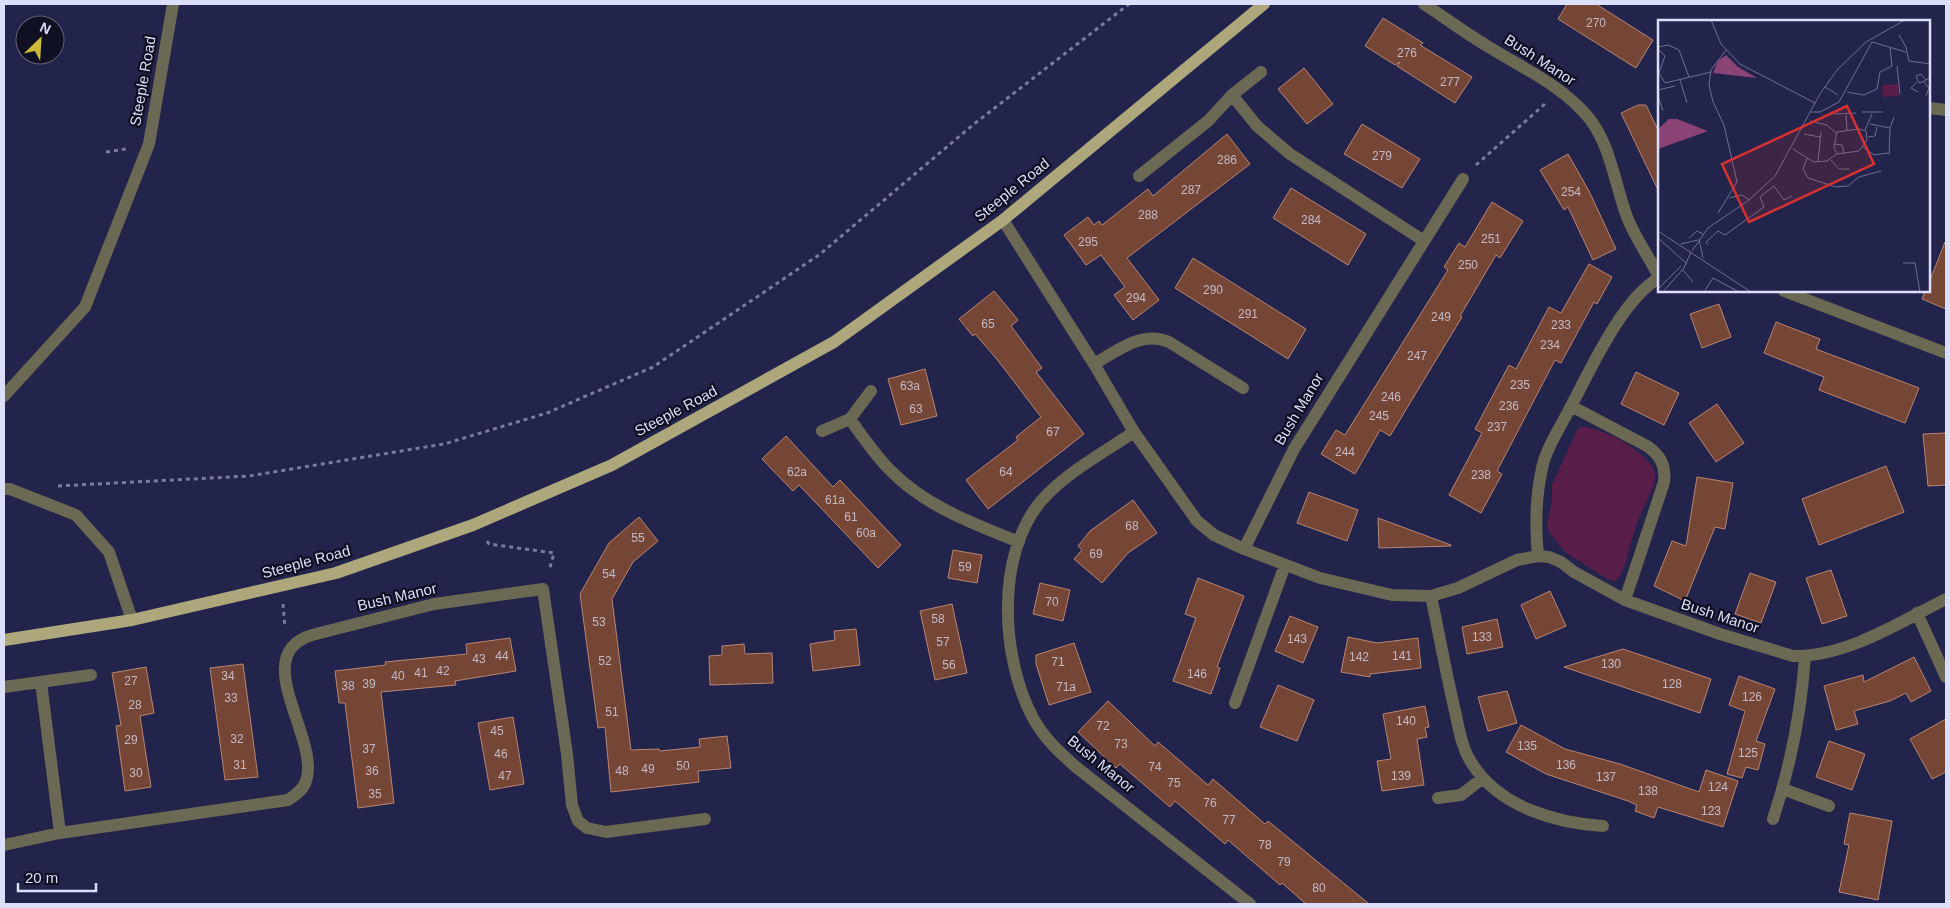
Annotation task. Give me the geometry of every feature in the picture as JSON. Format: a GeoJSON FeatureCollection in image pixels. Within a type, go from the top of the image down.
{"type":"FeatureCollection","features":[{"type":"Feature","properties":{"kind":"main road","name":"Steeple Road"},"geometry":{"type":"LineString","coordinates":[[4,640],[132,620],[336,573],[473,525],[612,465],[834,342],[1003,220],[1264,4]]}},
{"type":"Feature","properties":{"kind":"street","name":"Steeple Road"},"geometry":{"type":"LineString","coordinates":[[4,396],[84,307],[149,144],[173,4]]}},
{"type":"Feature","properties":{"kind":"street","name":"Bush Manor"},"geometry":{"type":"LineString","coordinates":[[1424,4],[1485,45],[1511,58],[1556,88],[1576,104],[1590,120],[1614,170],[1627,217],[1636,238],[1658,276]]}},
{"type":"Feature","properties":{"kind":"street"},"geometry":{"type":"LineString","coordinates":[[1139,176],[1208,120],[1232,95],[1261,72]]}},
{"type":"Feature","properties":{"kind":"street"},"geometry":{"type":"LineString","coordinates":[[1232,95],[1257,126],[1290,154],[1424,241]]}},
{"type":"Feature","properties":{"kind":"street"},"geometry":{"type":"LineString","coordinates":[[1930,108],[1946,110]]}},
{"type":"Feature","properties":{"kind":"street","name":"Bush Manor"},"geometry":{"type":"LineString","coordinates":[[1244,549],[1294,448],[1463,179]]}},
{"type":"Feature","properties":{"kind":"street","name":"Bush Manor"},"geometry":{"type":"LineString","coordinates":[[1003,220],[1094,364],[1134,432],[1197,521],[1214,535],[1244,549],[1320,578],[1374,592],[1392,595],[1431,596],[1458,588],[1517,560],[1538,556],[1561,562],[1574,572],[1626,600],[1751,644],[1793,656],[1805,657],[1836,650],[1946,599]]}},
{"type":"Feature","properties":{"kind":"street","name":"Bush Manor"},"geometry":{"type":"LineString","coordinates":[[1538,556],[1537,522],[1543,462],[1604,344],[1621,318],[1645,288],[1658,279]]}},
{"type":"Feature","properties":{"kind":"street"},"geometry":{"type":"LineString","coordinates":[[1790,292],[1819,297],[1946,353]]}},
{"type":"Feature","properties":{"kind":"street"},"geometry":{"type":"LineString","coordinates":[[1094,364],[1135,342],[1149,337],[1156,337],[1169,342],[1243,388]]}},
{"type":"Feature","properties":{"kind":"street"},"geometry":{"type":"LineString","coordinates":[[822,431],[850,419],[872,391]]}},
{"type":"Feature","properties":{"kind":"street"},"geometry":{"type":"LineString","coordinates":[[1572,406],[1647,446],[1658,454],[1664,465],[1664,482],[1626,600]]}},
{"type":"Feature","properties":{"kind":"street"},"geometry":{"type":"LineString","coordinates":[[850,419],[891,471],[910,488],[938,506],[1019,542]]}},
{"type":"Feature","properties":{"kind":"street","name":"Bush Manor"},"geometry":{"type":"LineString","coordinates":[[1134,432],[1056,486],[1042,501],[1028,521],[1019,542],[1009,600],[1010,645],[1024,695],[1034,718],[1051,745],[1076,767],[1250,904]]}},
{"type":"Feature","properties":{"kind":"street"},"geometry":{"type":"LineString","coordinates":[[4,489],[10,489],[76,515],[109,552],[132,620]]}},
{"type":"Feature","properties":{"kind":"street"},"geometry":{"type":"LineString","coordinates":[[1236,704],[1285,565]]}},
{"type":"Feature","properties":{"kind":"street","name":"Bush Manor"},"geometry":{"type":"LineString","coordinates":[[287,656],[295,643],[312,635],[434,604],[543,589]]}},
{"type":"Feature","properties":{"kind":"street"},"geometry":{"type":"LineString","coordinates":[[543,589],[567,754],[572,804],[578,821],[587,828],[606,832],[705,819]]}},
{"type":"Feature","properties":{"kind":"street"},"geometry":{"type":"LineString","coordinates":[[1431,596],[1460,734],[1472,764],[1483,778],[1504,794],[1543,814],[1564,822],[1603,826]]}},
{"type":"Feature","properties":{"kind":"street"},"geometry":{"type":"LineString","coordinates":[[1917,614],[1946,676]]}},
{"type":"Feature","properties":{"kind":"street"},"geometry":{"type":"LineString","coordinates":[[4,845],[60,833],[281,803],[293,796],[306,780],[308,762],[286,679],[284,666],[287,656]]}},
{"type":"Feature","properties":{"kind":"street"},"geometry":{"type":"LineString","coordinates":[[1773,819],[1783,789],[1799,716],[1805,657]]}},
{"type":"Feature","properties":{"kind":"street"},"geometry":{"type":"LineString","coordinates":[[4,687],[91,675]]}},
{"type":"Feature","properties":{"kind":"street"},"geometry":{"type":"LineString","coordinates":[[41,682],[60,833]]}},
{"type":"Feature","properties":{"kind":"street"},"geometry":{"type":"LineString","coordinates":[[1438,798],[1461,795],[1483,778]]}},
{"type":"Feature","properties":{"kind":"street"},"geometry":{"type":"LineString","coordinates":[[1783,789],[1829,806]]}},
{"type":"Feature","properties":{"kind":"path"},"geometry":{"type":"LineString","coordinates":[[50,487],[250,476],[444,444],[547,413],[652,367],[818,254],[974,124],[1129,4]]}},
{"type":"Feature","properties":{"kind":"path"},"geometry":{"type":"LineString","coordinates":[[1463,179],[1481,159],[1543,107],[1556,88]]}},
{"type":"Feature","properties":{"kind":"path"},"geometry":{"type":"LineString","coordinates":[[473,525],[489,544],[554,553],[543,589]]}},
{"type":"Feature","properties":{"kind":"path"},"geometry":{"type":"LineString","coordinates":[[282,586],[287,656]]}},
{"type":"Feature","properties":{"kind":"shaded area"},"geometry":{"type":"Polygon","coordinates":[[[1580,427],[1611,435],[1624,442],[1645,458],[1652,466],[1655,474],[1654,485],[1642,511],[1625,566],[1616,581],[1609,580],[1565,552],[1549,532],[1547,525],[1552,500],[1552,485],[1580,427]]]}},
{"type":"Feature","properties":{"kind":"building"},"geometry":{"type":"Polygon","coordinates":[[[1567,4],[1596,4],[1653,40],[1636,68],[1558,19],[1567,4]]]}},
{"type":"Feature","properties":{"kind":"building"},"geometry":{"type":"Polygon","coordinates":[[[1383,18],[1423,43],[1420,45],[1472,77],[1455,103],[1397,66],[1400,62],[1395,65],[1365,46],[1383,18]]]}},
{"type":"Feature","properties":{"kind":"building"},"geometry":{"type":"Polygon","coordinates":[[[1304,68],[1333,104],[1307,124],[1278,89],[1304,68]]]}},
{"type":"Feature","properties":{"kind":"building"},"geometry":{"type":"Polygon","coordinates":[[[1638,105],[1646,105],[1658,130],[1658,190],[1621,113],[1638,105]]]}},
{"type":"Feature","properties":{"kind":"building"},"geometry":{"type":"Polygon","coordinates":[[[1362,124],[1420,159],[1402,188],[1344,154],[1362,124]]]}},
{"type":"Feature","properties":{"kind":"building"},"geometry":{"type":"Polygon","coordinates":[[[1227,134],[1250,164],[1127,258],[1159,300],[1133,320],[1114,295],[1125,287],[1101,255],[1086,265],[1064,235],[1088,217],[1094,225],[1099,221],[1102,225],[1148,189],[1153,196],[1227,134]]]}},
{"type":"Feature","properties":{"kind":"building"},"geometry":{"type":"Polygon","coordinates":[[[1568,154],[1589,191],[1616,249],[1593,260],[1568,207],[1564,210],[1540,170],[1568,154]]]}},
{"type":"Feature","properties":{"kind":"building"},"geometry":{"type":"Polygon","coordinates":[[[1291,188],[1366,234],[1348,265],[1273,218],[1291,188]]]}},
{"type":"Feature","properties":{"kind":"building"},"geometry":{"type":"Polygon","coordinates":[[[1492,202],[1523,221],[1500,258],[1496,255],[1460,316],[1462,317],[1390,436],[1380,430],[1355,474],[1321,454],[1336,430],[1345,435],[1448,270],[1444,267],[1459,243],[1465,247],[1492,202]]]}},
{"type":"Feature","properties":{"kind":"building"},"geometry":{"type":"Polygon","coordinates":[[[1946,242],[1946,309],[1922,299],[1925,292],[1930,292],[1930,280],[1946,242]]]}},
{"type":"Feature","properties":{"kind":"building"},"geometry":{"type":"Polygon","coordinates":[[[1193,258],[1306,329],[1288,359],[1175,288],[1193,258]]]}},
{"type":"Feature","properties":{"kind":"building"},"geometry":{"type":"Polygon","coordinates":[[[1589,264],[1612,277],[1597,304],[1594,302],[1561,363],[1555,360],[1497,471],[1502,474],[1481,513],[1449,495],[1482,433],[1475,429],[1509,365],[1516,369],[1549,307],[1561,313],[1589,264]]]}},
{"type":"Feature","properties":{"kind":"building"},"geometry":{"type":"Polygon","coordinates":[[[994,291],[1018,320],[1011,326],[1042,368],[1036,372],[1084,434],[988,509],[966,480],[1018,440],[1016,437],[1041,417],[996,358],[975,334],[973,336],[959,319],[994,291]]]}},
{"type":"Feature","properties":{"kind":"building"},"geometry":{"type":"Polygon","coordinates":[[[1719,304],[1731,337],[1702,348],[1690,314],[1719,304]]]}},
{"type":"Feature","properties":{"kind":"building"},"geometry":{"type":"Polygon","coordinates":[[[1776,322],[1820,339],[1816,349],[1919,388],[1905,423],[1819,390],[1824,377],[1764,353],[1776,322]]]}},
{"type":"Feature","properties":{"kind":"building"},"geometry":{"type":"Polygon","coordinates":[[[925,369],[937,416],[901,425],[888,379],[925,369]]]}},
{"type":"Feature","properties":{"kind":"building"},"geometry":{"type":"Polygon","coordinates":[[[1636,372],[1679,393],[1664,425],[1621,404],[1636,372]]]}},
{"type":"Feature","properties":{"kind":"building"},"geometry":{"type":"Polygon","coordinates":[[[1717,404],[1744,443],[1716,462],[1689,423],[1717,404]]]}},
{"type":"Feature","properties":{"kind":"building"},"geometry":{"type":"Polygon","coordinates":[[[1946,433],[1946,485],[1928,486],[1923,434],[1946,433]]]}},
{"type":"Feature","properties":{"kind":"building"},"geometry":{"type":"Polygon","coordinates":[[[786,436],[833,487],[840,480],[901,545],[878,568],[799,485],[793,491],[762,459],[786,436]]]}},
{"type":"Feature","properties":{"kind":"building"},"geometry":{"type":"Polygon","coordinates":[[[1886,466],[1904,512],[1819,545],[1802,499],[1886,466]]]}},
{"type":"Feature","properties":{"kind":"building"},"geometry":{"type":"Polygon","coordinates":[[[1697,477],[1733,483],[1725,529],[1715,527],[1685,601],[1654,586],[1672,541],[1686,546],[1697,477]]]}},
{"type":"Feature","properties":{"kind":"building"},"geometry":{"type":"Polygon","coordinates":[[[1309,492],[1358,510],[1347,541],[1297,523],[1309,492]]]}},
{"type":"Feature","properties":{"kind":"building"},"geometry":{"type":"Polygon","coordinates":[[[1133,500],[1157,533],[1128,553],[1102,583],[1074,559],[1082,550],[1078,546],[1090,531],[1133,500]]]}},
{"type":"Feature","properties":{"kind":"building"},"geometry":{"type":"Polygon","coordinates":[[[639,517],[658,541],[633,562],[612,599],[631,750],[659,749],[660,751],[700,747],[699,739],[727,736],[731,768],[698,771],[699,782],[611,792],[605,727],[598,728],[580,594],[609,543],[639,517]]]}},
{"type":"Feature","properties":{"kind":"building"},"geometry":{"type":"Polygon","coordinates":[[[1378,518],[1451,545],[1451,546],[1379,548],[1378,518]]]}},
{"type":"Feature","properties":{"kind":"building"},"geometry":{"type":"Polygon","coordinates":[[[953,550],[982,555],[977,583],[948,578],[953,550]]]}},
{"type":"Feature","properties":{"kind":"building"},"geometry":{"type":"Polygon","coordinates":[[[1831,570],[1847,616],[1822,624],[1806,578],[1831,570]]]}},
{"type":"Feature","properties":{"kind":"building"},"geometry":{"type":"Polygon","coordinates":[[[1750,573],[1776,582],[1761,623],[1735,614],[1750,573]]]}},
{"type":"Feature","properties":{"kind":"building"},"geometry":{"type":"Polygon","coordinates":[[[1198,578],[1244,596],[1217,667],[1220,668],[1211,694],[1173,681],[1196,618],[1185,614],[1198,578]]]}},
{"type":"Feature","properties":{"kind":"building"},"geometry":{"type":"Polygon","coordinates":[[[1040,583],[1070,590],[1063,621],[1033,614],[1040,583]]]}},
{"type":"Feature","properties":{"kind":"building"},"geometry":{"type":"Polygon","coordinates":[[[1550,591],[1566,626],[1536,639],[1521,605],[1550,591]]]}},
{"type":"Feature","properties":{"kind":"building"},"geometry":{"type":"Polygon","coordinates":[[[952,604],[967,673],[935,680],[920,611],[952,604]]]}},
{"type":"Feature","properties":{"kind":"building"},"geometry":{"type":"Polygon","coordinates":[[[1290,616],[1318,627],[1303,663],[1275,651],[1290,616]]]}},
{"type":"Feature","properties":{"kind":"building"},"geometry":{"type":"Polygon","coordinates":[[[1497,619],[1503,647],[1467,654],[1462,627],[1497,619]]]}},
{"type":"Feature","properties":{"kind":"building"},"geometry":{"type":"Polygon","coordinates":[[[856,629],[860,665],[813,671],[810,644],[835,640],[834,631],[856,629]]]}},
{"type":"Feature","properties":{"kind":"building"},"geometry":{"type":"Polygon","coordinates":[[[1348,637],[1377,643],[1418,638],[1421,668],[1370,674],[1370,677],[1341,672],[1348,637]]]}},
{"type":"Feature","properties":{"kind":"building"},"geometry":{"type":"Polygon","coordinates":[[[510,638],[516,671],[455,681],[456,685],[381,692],[394,803],[358,808],[345,703],[339,703],[335,671],[386,665],[385,662],[467,654],[466,644],[510,638]]]}},
{"type":"Feature","properties":{"kind":"building"},"geometry":{"type":"Polygon","coordinates":[[[1074,643],[1091,692],[1049,705],[1036,664],[1036,655],[1074,643]]]}},
{"type":"Feature","properties":{"kind":"building"},"geometry":{"type":"Polygon","coordinates":[[[744,644],[745,654],[772,653],[773,683],[710,685],[709,656],[722,655],[722,646],[744,644]]]}},
{"type":"Feature","properties":{"kind":"building"},"geometry":{"type":"Polygon","coordinates":[[[1623,649],[1711,679],[1700,713],[1564,667],[1623,649]]]}},
{"type":"Feature","properties":{"kind":"building"},"geometry":{"type":"Polygon","coordinates":[[[1914,657],[1931,691],[1911,702],[1906,693],[1890,701],[1854,711],[1858,724],[1836,730],[1824,686],[1863,675],[1864,682],[1914,657]]]}},
{"type":"Feature","properties":{"kind":"building"},"geometry":{"type":"Polygon","coordinates":[[[243,664],[258,777],[225,780],[210,668],[243,664]]]}},
{"type":"Feature","properties":{"kind":"building"},"geometry":{"type":"Polygon","coordinates":[[[146,667],[154,713],[140,716],[151,787],[125,791],[116,726],[121,725],[112,673],[146,667]]]}},
{"type":"Feature","properties":{"kind":"building"},"geometry":{"type":"Polygon","coordinates":[[[1739,676],[1775,689],[1756,741],[1765,744],[1758,770],[1746,767],[1742,778],[1727,774],[1745,711],[1729,705],[1739,676]]]}},
{"type":"Feature","properties":{"kind":"building"},"geometry":{"type":"Polygon","coordinates":[[[1278,685],[1314,700],[1297,741],[1260,727],[1278,685]]]}},
{"type":"Feature","properties":{"kind":"building"},"geometry":{"type":"Polygon","coordinates":[[[1507,691],[1517,723],[1488,731],[1478,697],[1507,691]]]}},
{"type":"Feature","properties":{"kind":"building"},"geometry":{"type":"Polygon","coordinates":[[[1108,701],[1155,746],[1158,742],[1208,785],[1213,779],[1265,824],[1268,821],[1369,904],[1306,904],[1282,883],[1280,885],[1228,840],[1225,844],[1175,801],[1170,807],[1120,764],[1116,768],[1078,732],[1108,701]]]}},
{"type":"Feature","properties":{"kind":"building"},"geometry":{"type":"Polygon","coordinates":[[[1425,706],[1429,727],[1425,728],[1427,737],[1417,739],[1424,785],[1382,791],[1377,761],[1391,759],[1383,714],[1425,706]]]}},
{"type":"Feature","properties":{"kind":"building"},"geometry":{"type":"Polygon","coordinates":[[[513,717],[524,784],[490,790],[478,723],[513,717]]]}},
{"type":"Feature","properties":{"kind":"building"},"geometry":{"type":"Polygon","coordinates":[[[1946,719],[1946,772],[1932,779],[1910,739],[1946,719]]]}},
{"type":"Feature","properties":{"kind":"building"},"geometry":{"type":"Polygon","coordinates":[[[1521,725],[1565,749],[1620,764],[1699,792],[1706,770],[1738,781],[1723,827],[1658,807],[1654,818],[1635,811],[1637,805],[1628,801],[1546,774],[1506,752],[1521,725]]]}},
{"type":"Feature","properties":{"kind":"building"},"geometry":{"type":"Polygon","coordinates":[[[1829,741],[1865,754],[1852,790],[1816,777],[1829,741]]]}},
{"type":"Feature","properties":{"kind":"building"},"geometry":{"type":"Polygon","coordinates":[[[1850,813],[1892,821],[1878,900],[1839,892],[1849,845],[1844,844],[1850,813]]]}}]}
